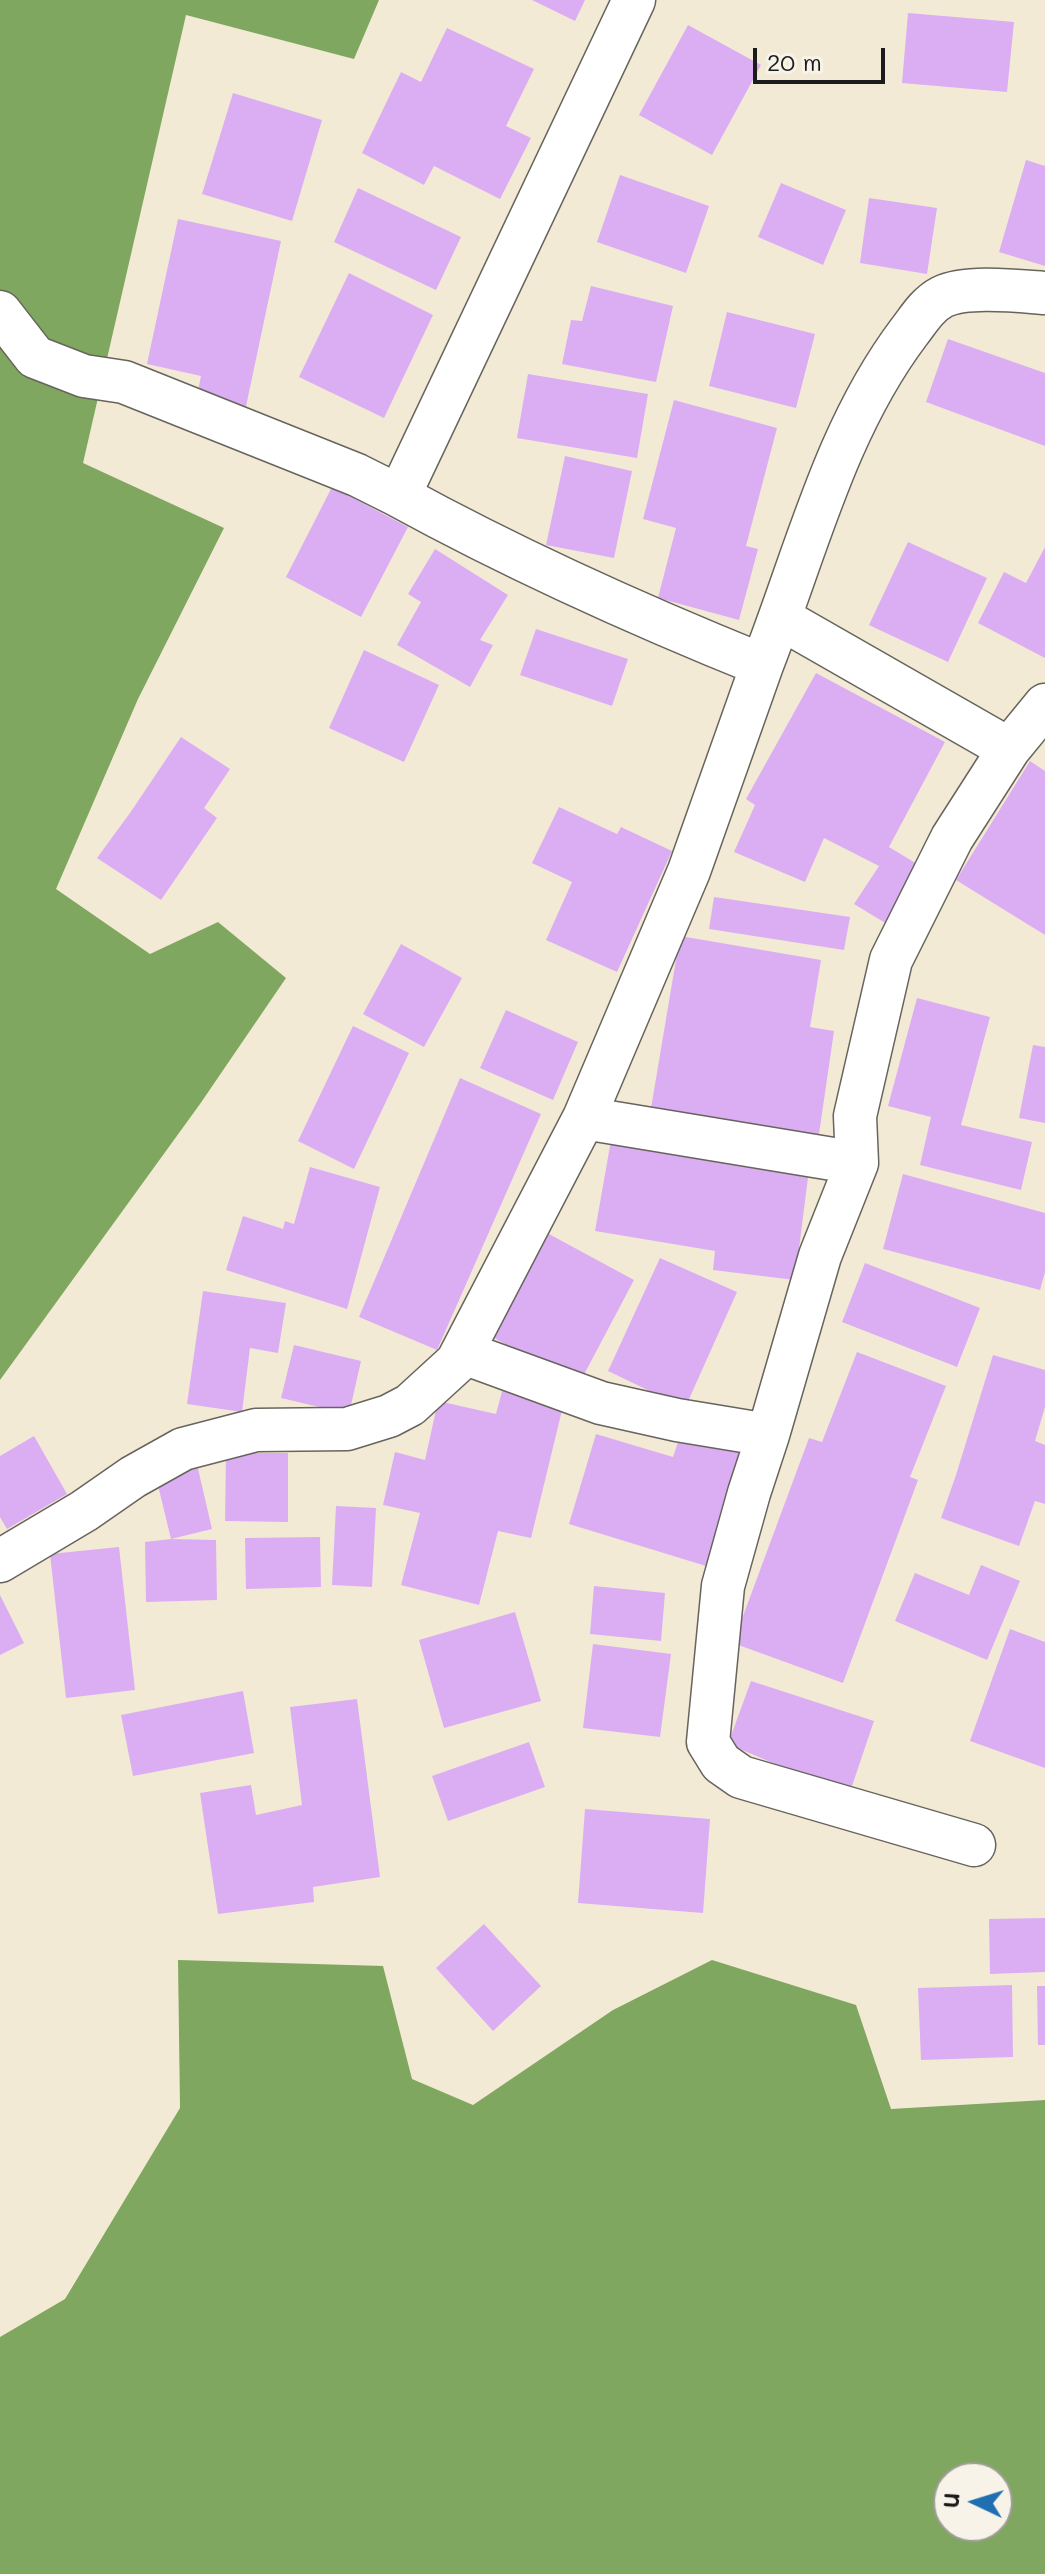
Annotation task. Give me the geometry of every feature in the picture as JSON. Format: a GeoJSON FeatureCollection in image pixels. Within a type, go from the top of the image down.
{"type":"FeatureCollection","features":[{"type":"Feature","properties":{"kind":"street"},"geometry":{"type":"LineString","coordinates":[[399,496],[634,0]]}},
{"type":"Feature","properties":{"kind":"street"},"geometry":{"type":"LineString","coordinates":[[0,1561],[183,1449],[256,1430],[347,1429],[389,1416],[410,1405],[433,1386],[464,1353],[584,1118],[689,871],[838,454],[893,353],[928,307],[943,297],[955,293],[1003,290],[1045,293]]}},
{"type":"Feature","properties":{"kind":"street"},"geometry":{"type":"LineString","coordinates":[[0,312],[35,357],[84,376],[124,382],[357,475],[509,554],[677,631],[762,665]]}},
{"type":"Feature","properties":{"kind":"street"},"geometry":{"type":"LineString","coordinates":[[780,618],[1009,749]]}},
{"type":"Feature","properties":{"kind":"street"},"geometry":{"type":"LineString","coordinates":[[974,1845],[741,1777],[721,1763],[708,1742],[723,1586],[820,1256],[857,1163],[855,1116],[891,960],[952,838],[1009,749],[1045,705]]}},
{"type":"Feature","properties":{"kind":"street"},"geometry":{"type":"LineString","coordinates":[[584,1118],[857,1163]]}},
{"type":"Feature","properties":{"kind":"street"},"geometry":{"type":"LineString","coordinates":[[464,1353],[601,1403],[768,1435]]}},
{"type":"Feature","properties":{"kind":"green space"},"geometry":{"type":"Polygon","coordinates":[[[0,0],[379,0],[354,59],[186,15],[83,463],[224,528],[138,699],[56,889],[150,954],[218,922],[286,978],[200,1104],[0,1380],[0,0]]]}},
{"type":"Feature","properties":{"kind":"green space"},"geometry":{"type":"Polygon","coordinates":[[[178,1960],[383,1966],[412,2079],[473,2105],[613,2010],[712,1960],[856,2005],[891,2109],[1045,2100],[1045,2574],[0,2574],[0,2337],[65,2299],[180,2108],[178,1960]]]}},
{"type":"Feature","properties":{"kind":"building"},"geometry":{"type":"Polygon","coordinates":[[[532,0],[585,0],[575,21],[532,0]]]}},
{"type":"Feature","properties":{"kind":"building"},"geometry":{"type":"Polygon","coordinates":[[[908,13],[1014,22],[1007,92],[902,83],[908,13]]]}},
{"type":"Feature","properties":{"kind":"building"},"geometry":{"type":"Polygon","coordinates":[[[688,25],[761,65],[712,155],[639,115],[688,25]]]}},
{"type":"Feature","properties":{"kind":"building"},"geometry":{"type":"Polygon","coordinates":[[[447,28],[534,69],[506,126],[531,138],[500,199],[434,166],[424,185],[362,153],[401,72],[421,82],[447,28]]]}},
{"type":"Feature","properties":{"kind":"building"},"geometry":{"type":"Polygon","coordinates":[[[233,93],[322,120],[292,221],[202,194],[233,93]]]}},
{"type":"Feature","properties":{"kind":"building"},"geometry":{"type":"Polygon","coordinates":[[[1026,160],[1045,166],[1045,266],[999,252],[1026,160]]]}},
{"type":"Feature","properties":{"kind":"building"},"geometry":{"type":"Polygon","coordinates":[[[620,175],[709,206],[686,273],[597,242],[620,175]]]}},
{"type":"Feature","properties":{"kind":"building"},"geometry":{"type":"Polygon","coordinates":[[[781,183],[846,210],[823,265],[758,237],[781,183]]]}},
{"type":"Feature","properties":{"kind":"building"},"geometry":{"type":"Polygon","coordinates":[[[358,188],[461,237],[436,290],[334,242],[358,188]]]}},
{"type":"Feature","properties":{"kind":"building"},"geometry":{"type":"Polygon","coordinates":[[[869,198],[937,208],[927,274],[860,263],[869,198]]]}},
{"type":"Feature","properties":{"kind":"building"},"geometry":{"type":"Polygon","coordinates":[[[178,219],[281,241],[245,411],[196,401],[201,376],[147,364],[178,219]]]}},
{"type":"Feature","properties":{"kind":"building"},"geometry":{"type":"Polygon","coordinates":[[[349,273],[433,315],[384,418],[299,377],[349,273]]]}},
{"type":"Feature","properties":{"kind":"building"},"geometry":{"type":"Polygon","coordinates":[[[591,286],[673,306],[656,382],[562,364],[571,320],[582,321],[591,286]]]}},
{"type":"Feature","properties":{"kind":"building"},"geometry":{"type":"Polygon","coordinates":[[[727,312],[815,334],[796,408],[709,386],[727,312]]]}},
{"type":"Feature","properties":{"kind":"building"},"geometry":{"type":"Polygon","coordinates":[[[948,339],[1045,373],[1045,446],[926,402],[948,339]]]}},
{"type":"Feature","properties":{"kind":"building"},"geometry":{"type":"Polygon","coordinates":[[[528,374],[648,394],[637,458],[517,438],[528,374]]]}},
{"type":"Feature","properties":{"kind":"building"},"geometry":{"type":"Polygon","coordinates":[[[674,400],[777,428],[746,546],[758,549],[739,620],[658,598],[676,528],[643,519],[674,400]]]}},
{"type":"Feature","properties":{"kind":"building"},"geometry":{"type":"Polygon","coordinates":[[[565,456],[632,471],[614,558],[546,545],[565,456]]]}},
{"type":"Feature","properties":{"kind":"building"},"geometry":{"type":"Polygon","coordinates":[[[332,487],[408,527],[361,617],[286,577],[332,487]]]}},
{"type":"Feature","properties":{"kind":"building"},"geometry":{"type":"Polygon","coordinates":[[[908,542],[987,578],[948,662],[869,625],[908,542]]]}},
{"type":"Feature","properties":{"kind":"building"},"geometry":{"type":"Polygon","coordinates":[[[1045,547],[1045,658],[978,623],[1004,572],[1026,583],[1045,547]]]}},
{"type":"Feature","properties":{"kind":"building"},"geometry":{"type":"Polygon","coordinates":[[[435,549],[508,595],[480,640],[493,645],[470,687],[397,645],[421,602],[408,594],[435,549]]]}},
{"type":"Feature","properties":{"kind":"building"},"geometry":{"type":"Polygon","coordinates":[[[536,629],[628,659],[612,706],[520,675],[536,629]]]}},
{"type":"Feature","properties":{"kind":"building"},"geometry":{"type":"Polygon","coordinates":[[[364,650],[439,685],[404,762],[329,728],[364,650]]]}},
{"type":"Feature","properties":{"kind":"building"},"geometry":{"type":"Polygon","coordinates":[[[816,673],[945,742],[889,847],[922,867],[887,924],[854,904],[879,866],[824,838],[805,882],[734,852],[755,805],[746,799],[816,673]]]}},
{"type":"Feature","properties":{"kind":"building"},"geometry":{"type":"Polygon","coordinates":[[[181,737],[230,769],[204,808],[217,818],[161,900],[97,858],[181,737]]]}},
{"type":"Feature","properties":{"kind":"building"},"geometry":{"type":"Polygon","coordinates":[[[1030,761],[1045,771],[1045,935],[956,880],[1030,761]]]}},
{"type":"Feature","properties":{"kind":"building"},"geometry":{"type":"Polygon","coordinates":[[[559,807],[617,834],[621,827],[672,851],[617,972],[546,940],[572,882],[532,863],[559,807]]]}},
{"type":"Feature","properties":{"kind":"building"},"geometry":{"type":"Polygon","coordinates":[[[714,897],[850,917],[844,950],[709,929],[714,897]]]}},
{"type":"Feature","properties":{"kind":"building"},"geometry":{"type":"Polygon","coordinates":[[[680,936],[821,960],[810,1027],[834,1031],[817,1148],[649,1120],[680,936]]]}},
{"type":"Feature","properties":{"kind":"building"},"geometry":{"type":"Polygon","coordinates":[[[401,944],[462,978],[424,1047],[363,1014],[401,944]]]}},
{"type":"Feature","properties":{"kind":"building"},"geometry":{"type":"Polygon","coordinates":[[[917,998],[990,1017],[961,1125],[1032,1142],[1021,1190],[920,1165],[931,1117],[888,1106],[917,998]]]}},
{"type":"Feature","properties":{"kind":"building"},"geometry":{"type":"Polygon","coordinates":[[[506,1010],[578,1042],[553,1100],[480,1068],[506,1010]]]}},
{"type":"Feature","properties":{"kind":"building"},"geometry":{"type":"Polygon","coordinates":[[[353,1026],[409,1053],[354,1169],[298,1141],[353,1026]]]}},
{"type":"Feature","properties":{"kind":"building"},"geometry":{"type":"Polygon","coordinates":[[[1033,1045],[1045,1047],[1045,1123],[1019,1118],[1033,1045]]]}},
{"type":"Feature","properties":{"kind":"building"},"geometry":{"type":"Polygon","coordinates":[[[460,1078],[541,1114],[437,1350],[359,1317],[460,1078]]]}},
{"type":"Feature","properties":{"kind":"building"},"geometry":{"type":"Polygon","coordinates":[[[613,1129],[810,1162],[795,1280],[713,1270],[715,1251],[595,1231],[613,1129]]]}},
{"type":"Feature","properties":{"kind":"building"},"geometry":{"type":"Polygon","coordinates":[[[310,1167],[380,1187],[347,1309],[226,1270],[243,1216],[283,1229],[285,1221],[294,1224],[310,1167]]]}},
{"type":"Feature","properties":{"kind":"building"},"geometry":{"type":"Polygon","coordinates":[[[903,1174],[1045,1213],[1045,1272],[1040,1290],[883,1249],[903,1174]]]}},
{"type":"Feature","properties":{"kind":"building"},"geometry":{"type":"Polygon","coordinates":[[[536,1227],[634,1280],[579,1384],[481,1331],[536,1227]]]}},
{"type":"Feature","properties":{"kind":"building"},"geometry":{"type":"Polygon","coordinates":[[[660,1258],[737,1292],[685,1408],[608,1371],[660,1258]]]}},
{"type":"Feature","properties":{"kind":"building"},"geometry":{"type":"Polygon","coordinates":[[[865,1263],[980,1308],[957,1367],[842,1322],[865,1263]]]}},
{"type":"Feature","properties":{"kind":"building"},"geometry":{"type":"Polygon","coordinates":[[[203,1291],[286,1303],[278,1353],[250,1348],[242,1412],[187,1404],[203,1291]]]}},
{"type":"Feature","properties":{"kind":"building"},"geometry":{"type":"Polygon","coordinates":[[[294,1345],[361,1361],[349,1414],[281,1398],[294,1345]]]}},
{"type":"Feature","properties":{"kind":"building"},"geometry":{"type":"Polygon","coordinates":[[[857,1352],[946,1386],[910,1477],[918,1480],[843,1683],[733,1643],[809,1438],[822,1442],[857,1352]]]}},
{"type":"Feature","properties":{"kind":"building"},"geometry":{"type":"Polygon","coordinates":[[[993,1355],[1045,1370],[1045,1407],[1035,1441],[1045,1445],[1045,1504],[1035,1501],[1019,1546],[941,1518],[993,1355]]]}},
{"type":"Feature","properties":{"kind":"building"},"geometry":{"type":"Polygon","coordinates":[[[504,1384],[565,1398],[531,1538],[498,1531],[479,1605],[401,1585],[420,1513],[383,1505],[395,1452],[425,1460],[438,1401],[496,1414],[504,1384]]]}},
{"type":"Feature","properties":{"kind":"building"},"geometry":{"type":"Polygon","coordinates":[[[681,1433],[742,1453],[706,1566],[569,1524],[596,1434],[673,1457],[681,1433]]]}},
{"type":"Feature","properties":{"kind":"building"},"geometry":{"type":"Polygon","coordinates":[[[34,1436],[67,1494],[7,1529],[0,1517],[0,1456],[34,1436]]]}},
{"type":"Feature","properties":{"kind":"building"},"geometry":{"type":"Polygon","coordinates":[[[226,1453],[288,1453],[288,1522],[225,1521],[226,1453]]]}},
{"type":"Feature","properties":{"kind":"building"},"geometry":{"type":"Polygon","coordinates":[[[196,1460],[212,1529],[171,1539],[154,1469],[196,1460]]]}},
{"type":"Feature","properties":{"kind":"building"},"geometry":{"type":"Polygon","coordinates":[[[336,1506],[376,1508],[372,1587],[332,1585],[336,1506]]]}},
{"type":"Feature","properties":{"kind":"building"},"geometry":{"type":"Polygon","coordinates":[[[320,1537],[321,1587],[246,1589],[245,1538],[320,1537]]]}},
{"type":"Feature","properties":{"kind":"building"},"geometry":{"type":"Polygon","coordinates":[[[216,1540],[217,1600],[146,1602],[145,1542],[216,1540]]]}},
{"type":"Feature","properties":{"kind":"building"},"geometry":{"type":"Polygon","coordinates":[[[119,1547],[135,1690],[66,1698],[50,1554],[119,1547]]]}},
{"type":"Feature","properties":{"kind":"building"},"geometry":{"type":"Polygon","coordinates":[[[981,1565],[1020,1581],[987,1660],[895,1621],[915,1573],[969,1595],[981,1565]]]}},
{"type":"Feature","properties":{"kind":"building"},"geometry":{"type":"Polygon","coordinates":[[[594,1586],[665,1593],[661,1641],[590,1634],[594,1586]]]}},
{"type":"Feature","properties":{"kind":"building"},"geometry":{"type":"Polygon","coordinates":[[[0,1595],[24,1643],[0,1655],[0,1595]]]}},
{"type":"Feature","properties":{"kind":"building"},"geometry":{"type":"Polygon","coordinates":[[[515,1612],[541,1701],[444,1728],[419,1640],[515,1612]]]}},
{"type":"Feature","properties":{"kind":"building"},"geometry":{"type":"Polygon","coordinates":[[[1010,1629],[1045,1642],[1045,1768],[970,1741],[1010,1629]]]}},
{"type":"Feature","properties":{"kind":"building"},"geometry":{"type":"Polygon","coordinates":[[[593,1644],[671,1654],[660,1737],[583,1728],[593,1644]]]}},
{"type":"Feature","properties":{"kind":"building"},"geometry":{"type":"Polygon","coordinates":[[[751,1681],[874,1721],[851,1789],[728,1744],[751,1681]]]}},
{"type":"Feature","properties":{"kind":"building"},"geometry":{"type":"Polygon","coordinates":[[[243,1691],[254,1753],[133,1776],[121,1715],[243,1691]]]}},
{"type":"Feature","properties":{"kind":"building"},"geometry":{"type":"Polygon","coordinates":[[[357,1699],[380,1877],[313,1887],[314,1902],[218,1914],[200,1793],[251,1785],[256,1815],[302,1805],[290,1707],[357,1699]]]}},
{"type":"Feature","properties":{"kind":"building"},"geometry":{"type":"Polygon","coordinates":[[[529,1742],[545,1787],[448,1821],[432,1776],[529,1742]]]}},
{"type":"Feature","properties":{"kind":"building"},"geometry":{"type":"Polygon","coordinates":[[[585,1809],[710,1819],[703,1913],[578,1903],[585,1809]]]}},
{"type":"Feature","properties":{"kind":"building"},"geometry":{"type":"Polygon","coordinates":[[[1045,1918],[1045,1972],[990,1974],[989,1919],[1045,1918]]]}},
{"type":"Feature","properties":{"kind":"building"},"geometry":{"type":"Polygon","coordinates":[[[484,1924],[541,1986],[493,2031],[436,1968],[484,1924]]]}},
{"type":"Feature","properties":{"kind":"building"},"geometry":{"type":"Polygon","coordinates":[[[1012,1985],[1013,2057],[921,2060],[918,1988],[1012,1985]]]}},
{"type":"Feature","properties":{"kind":"building"},"geometry":{"type":"Polygon","coordinates":[[[1037,1986],[1045,1986],[1045,2045],[1038,2045],[1037,1986]]]}}]}
